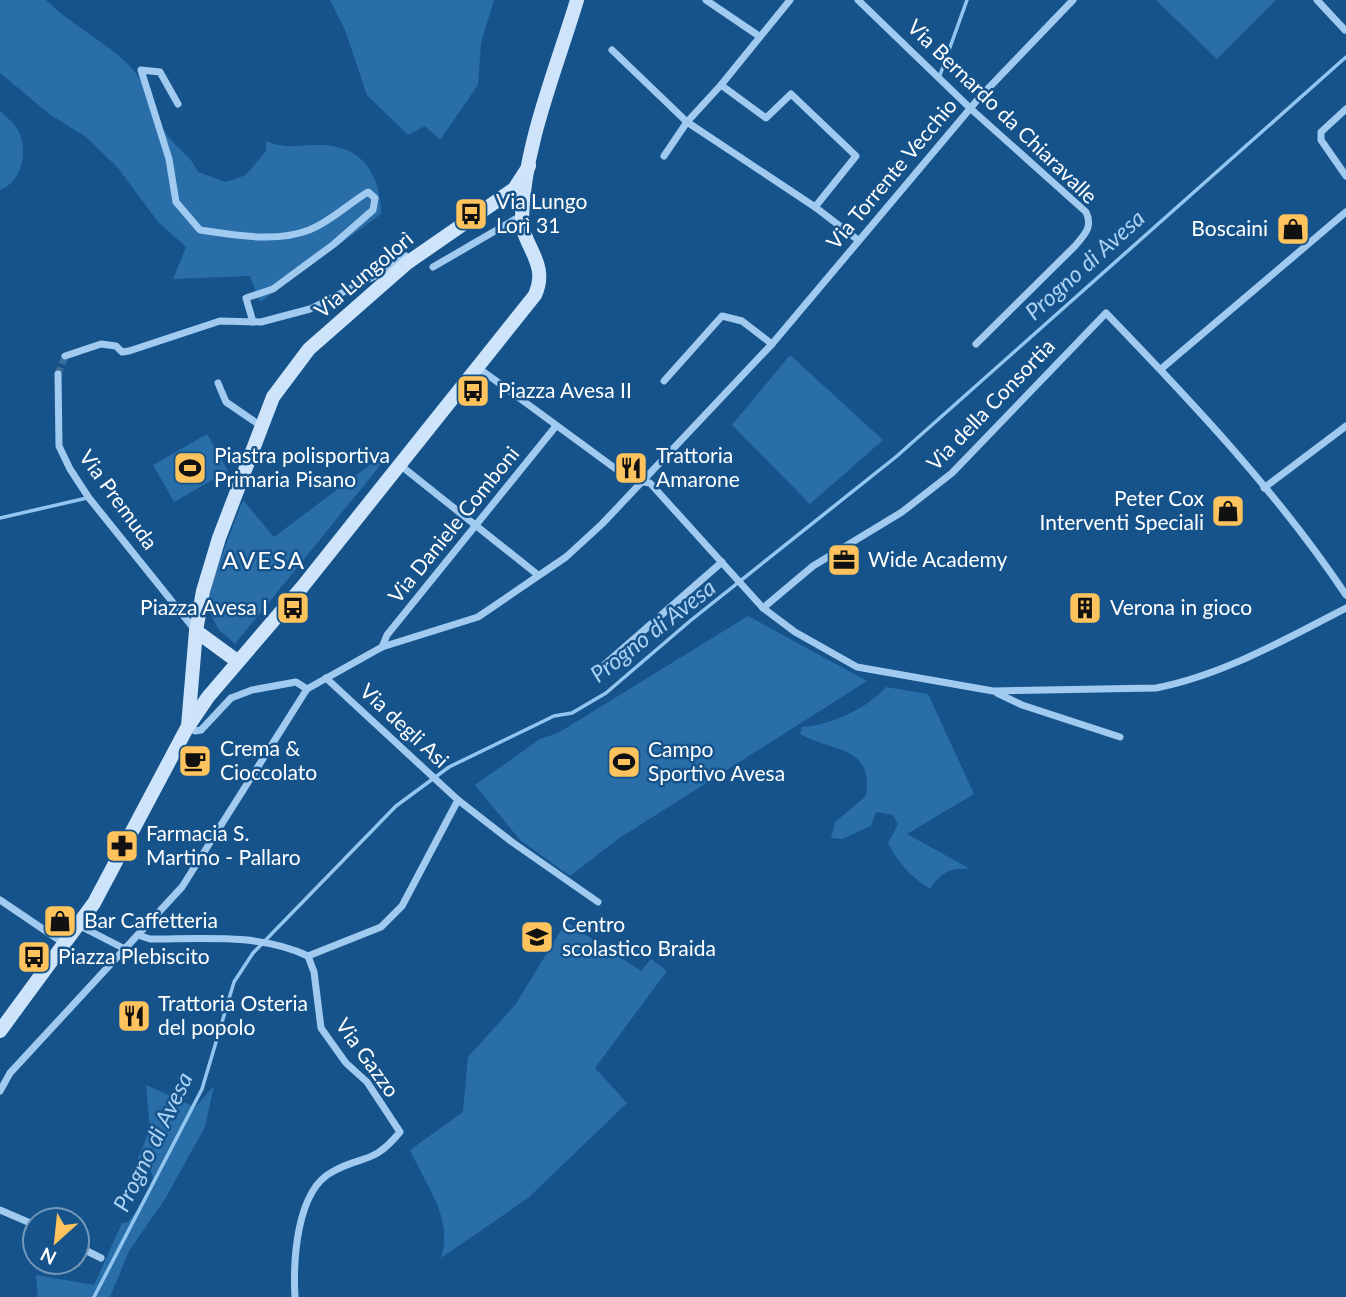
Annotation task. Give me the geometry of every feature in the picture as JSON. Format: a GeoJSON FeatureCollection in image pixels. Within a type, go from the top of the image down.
{"type":"FeatureCollection","features":[{"type":"Feature","properties":{"kind":"street"},"geometry":{"type":"LineString","coordinates":[[520,219],[527,170],[577,0]]}},
{"type":"Feature","properties":{"kind":"street"},"geometry":{"type":"LineString","coordinates":[[706,0],[759,36]]}},
{"type":"Feature","properties":{"kind":"street"},"geometry":{"type":"LineString","coordinates":[[664,156],[687,122],[721,85],[790,0]]}},
{"type":"Feature","properties":{"kind":"street","name":"Via Bernardo da Chiaravalle"},"geometry":{"type":"LineString","coordinates":[[858,0],[971,109],[1086,212],[1090,221],[1087,231],[1075,246],[976,344]]}},
{"type":"Feature","properties":{"kind":"street","name":"Via Torrente Vecchio"},"geometry":{"type":"LineString","coordinates":[[0,1091],[10,1073],[182,887],[307,689],[382,647],[478,617],[584,541],[772,344],[971,109],[1073,0]]}},
{"type":"Feature","properties":{"kind":"street"},"geometry":{"type":"LineString","coordinates":[[1317,0],[1345,30]]}},
{"type":"Feature","properties":{"kind":"street"},"geometry":{"type":"LineString","coordinates":[[612,50],[687,122],[815,206],[858,240]]}},
{"type":"Feature","properties":{"kind":"street"},"geometry":{"type":"LineString","coordinates":[[65,356],[101,344],[116,345],[122,352],[128,351],[220,321],[253,322],[246,298],[273,289],[334,244],[373,210],[375,198],[368,192],[308,231],[237,236],[200,230],[176,202],[169,159],[141,70],[160,72],[178,104]]}},
{"type":"Feature","properties":{"kind":"street"},"geometry":{"type":"LineString","coordinates":[[721,85],[766,118],[791,94],[856,156],[815,206]]}},
{"type":"Feature","properties":{"kind":"street"},"geometry":{"type":"LineString","coordinates":[[1346,109],[1321,132],[1321,140],[1346,176]]}},
{"type":"Feature","properties":{"kind":"street","name":"Via Lungolorì"},"geometry":{"type":"LineString","coordinates":[[188,726],[196,631],[219,538],[273,397],[309,349],[407,263],[514,190],[527,170]]}},
{"type":"Feature","properties":{"kind":"street","name":"Via Lungolorì"},"geometry":{"type":"LineString","coordinates":[[253,322],[310,309],[385,271],[527,170]]}},
{"type":"Feature","properties":{"kind":"street"},"geometry":{"type":"LineString","coordinates":[[0,1031],[80,926],[188,726],[237,661],[303,586],[524,310],[539,287],[539,265],[520,219],[515,209],[498,203]]}},
{"type":"Feature","properties":{"kind":"street"},"geometry":{"type":"LineString","coordinates":[[1161,369],[1346,212]]}},
{"type":"Feature","properties":{"kind":"street"},"geometry":{"type":"LineString","coordinates":[[433,267],[520,219]]}},
{"type":"Feature","properties":{"kind":"street","name":"Via della Consortia"},"geometry":{"type":"LineString","coordinates":[[763,608],[813,566],[902,512],[952,474],[1106,313],[1161,369],[1264,488],[1318,553],[1346,595]]}},
{"type":"Feature","properties":{"kind":"street"},"geometry":{"type":"LineString","coordinates":[[664,381],[722,316],[742,321],[772,344]]}},
{"type":"Feature","properties":{"kind":"street"},"geometry":{"type":"LineString","coordinates":[[477,368],[631,480],[650,483],[763,608],[794,632],[857,667],[993,691],[1135,690],[1183,683],[1276,644],[1346,608]]}},
{"type":"Feature","properties":{"kind":"street","name":"Via Premuda"},"geometry":{"type":"LineString","coordinates":[[58,374],[59,446],[70,469],[89,498],[196,631]]}},
{"type":"Feature","properties":{"kind":"street"},"geometry":{"type":"LineString","coordinates":[[218,383],[226,402],[261,426]]}},
{"type":"Feature","properties":{"kind":"street","name":"Via Daniele Comboni"},"geometry":{"type":"LineString","coordinates":[[382,647],[387,635],[556,426]]}},
{"type":"Feature","properties":{"kind":"street"},"geometry":{"type":"LineString","coordinates":[[1264,488],[1346,426]]}},
{"type":"Feature","properties":{"kind":"street"},"geometry":{"type":"LineString","coordinates":[[400,465],[538,575]]}},
{"type":"Feature","properties":{"kind":"street"},"geometry":{"type":"LineString","coordinates":[[595,673],[722,562]]}},
{"type":"Feature","properties":{"kind":"street"},"geometry":{"type":"LineString","coordinates":[[196,631],[237,661]]}},
{"type":"Feature","properties":{"kind":"street","name":"Via degli Asi"},"geometry":{"type":"LineString","coordinates":[[326,678],[458,800],[512,842],[598,902]]}},
{"type":"Feature","properties":{"kind":"street"},"geometry":{"type":"LineString","coordinates":[[188,726],[195,731],[201,730],[226,700],[252,690],[296,682],[307,689]]}},
{"type":"Feature","properties":{"kind":"street"},"geometry":{"type":"LineString","coordinates":[[993,691],[1022,705],[1120,737]]}},
{"type":"Feature","properties":{"kind":"street"},"geometry":{"type":"LineString","coordinates":[[138,936],[150,939],[272,944],[308,956],[381,927],[402,906],[458,800]]}},
{"type":"Feature","properties":{"kind":"street"},"geometry":{"type":"LineString","coordinates":[[0,900],[65,944]]}},
{"type":"Feature","properties":{"kind":"street"},"geometry":{"type":"LineString","coordinates":[[80,926],[125,949]]}},
{"type":"Feature","properties":{"kind":"street","name":"Via Gazzo"},"geometry":{"type":"LineString","coordinates":[[295,1297],[293,1256],[308,1202],[319,1184],[330,1172],[384,1151],[400,1132],[367,1082],[346,1063],[321,1028],[314,972],[308,956]]}},
{"type":"Feature","properties":{"kind":"street"},"geometry":{"type":"LineString","coordinates":[[0,1210],[21,1219]]}},
{"type":"Feature","properties":{"kind":"street"},"geometry":{"type":"LineString","coordinates":[[91,1253],[101,1258]]}},
{"type":"Feature","properties":{"kind":"shaded area"},"geometry":{"type":"Polygon","coordinates":[[[0,0],[46,0],[126,62],[143,85],[167,135],[191,160],[198,172],[226,182],[246,175],[266,151],[266,141],[284,146],[337,147],[357,156],[371,172],[379,192],[381,214],[260,302],[250,276],[173,279],[186,247],[158,222],[118,168],[86,137],[49,114],[0,73],[0,0]]]}},
{"type":"Feature","properties":{"kind":"shaded area"},"geometry":{"type":"Polygon","coordinates":[[[330,0],[494,0],[481,43],[478,85],[440,140],[425,126],[408,135],[367,95],[345,30],[330,0]]]}},
{"type":"Feature","properties":{"kind":"shaded area"},"geometry":{"type":"Polygon","coordinates":[[[1156,0],[1276,0],[1217,59],[1156,0]]]}},
{"type":"Feature","properties":{"kind":"shaded area"},"geometry":{"type":"Polygon","coordinates":[[[0,111],[16,127],[23,144],[23,154],[19,172],[14,180],[0,190],[0,111]]]}},
{"type":"Feature","properties":{"kind":"shaded area"},"geometry":{"type":"Polygon","coordinates":[[[790,355],[883,440],[810,504],[732,425],[790,355]]]}},
{"type":"Feature","properties":{"kind":"shaded area","name":"Piastra polisportiva Primaria Pisano"},"geometry":{"type":"Polygon","coordinates":[[[207,434],[228,471],[174,502],[153,465],[207,434]]]}},
{"type":"Feature","properties":{"kind":"shaded area"},"geometry":{"type":"Polygon","coordinates":[[[383,455],[387,457],[235,644],[219,630],[204,602],[243,500],[274,537],[383,455]]]}},
{"type":"Feature","properties":{"kind":"shaded area","name":"Campo Sportivo Avesa"},"geometry":{"type":"Polygon","coordinates":[[[748,616],[867,681],[618,839],[570,876],[520,840],[475,785],[540,739],[558,733],[748,616]]]}},
{"type":"Feature","properties":{"kind":"shaded area"},"geometry":{"type":"Polygon","coordinates":[[[886,687],[928,694],[974,794],[907,834],[970,869],[947,872],[930,889],[906,869],[888,843],[898,824],[893,815],[876,812],[871,826],[842,839],[831,838],[835,822],[866,796],[867,779],[864,767],[849,753],[800,734],[802,727],[824,723],[859,709],[886,687]]]}},
{"type":"Feature","properties":{"kind":"shaded area"},"geometry":{"type":"Polygon","coordinates":[[[566,922],[641,971],[651,959],[667,971],[595,1068],[627,1103],[528,1198],[441,1258],[444,1229],[441,1215],[410,1150],[463,1112],[468,1057],[515,1005],[566,922]]]}},
{"type":"Feature","properties":{"kind":"shaded area"},"geometry":{"type":"Polygon","coordinates":[[[146,1085],[195,1107],[214,1086],[205,1127],[165,1199],[129,1251],[110,1297],[38,1297],[36,1276],[94,1285],[122,1223],[128,1222],[144,1201],[153,1177],[150,1169],[140,1169],[136,1163],[150,1129],[146,1085]]]}},
{"type":"Feature","properties":{"kind":"waterway"},"geometry":{"type":"LineString","coordinates":[[939,78],[967,0]]}},
{"type":"Feature","properties":{"kind":"waterway","name":"Progno di Avesa"},"geometry":{"type":"LineString","coordinates":[[94,1297],[202,1089],[234,982],[253,953],[396,806],[449,767],[554,716],[572,713],[606,693],[690,621],[897,456],[1346,57]]}},
{"type":"Feature","properties":{"kind":"waterway"},"geometry":{"type":"LineString","coordinates":[[0,518],[87,498]]}},
{"type":"Feature","properties":{"kind":"tunnel"},"geometry":{"type":"LineString","coordinates":[[58,374],[65,356]]}},
{"type":"Feature","properties":{"kind":"place","name":"Via Lungo Lorì 31"},"geometry":{"type":"Point","coordinates":[471,214]}},
{"type":"Feature","properties":{"kind":"place","name":"Boscaini"},"geometry":{"type":"Point","coordinates":[1293,229]}},
{"type":"Feature","properties":{"kind":"place","name":"Piazza Avesa II"},"geometry":{"type":"Point","coordinates":[473,391]}},
{"type":"Feature","properties":{"kind":"place","name":"Piastra polisportiva Primaria Pisano"},"geometry":{"type":"Point","coordinates":[190,468]}},
{"type":"Feature","properties":{"kind":"place","name":"Trattoria Amarone"},"geometry":{"type":"Point","coordinates":[631,468]}},
{"type":"Feature","properties":{"kind":"place","name":"Peter Cox Interventi Speciali"},"geometry":{"type":"Point","coordinates":[1228,511]}},
{"type":"Feature","properties":{"kind":"place","name":"Wide Academy"},"geometry":{"type":"Point","coordinates":[844,560]}},
{"type":"Feature","properties":{"kind":"place","name":"Piazza Avesa I"},"geometry":{"type":"Point","coordinates":[293,608]}},
{"type":"Feature","properties":{"kind":"place","name":"Verona in gioco"},"geometry":{"type":"Point","coordinates":[1085,608]}},
{"type":"Feature","properties":{"kind":"place","name":"Crema & Cioccolato"},"geometry":{"type":"Point","coordinates":[195,761]}},
{"type":"Feature","properties":{"kind":"place","name":"Campo Sportivo Avesa"},"geometry":{"type":"Point","coordinates":[624,762]}},
{"type":"Feature","properties":{"kind":"place","name":"Farmacia S. Martino - Pallaro"},"geometry":{"type":"Point","coordinates":[122,846]}},
{"type":"Feature","properties":{"kind":"place","name":"Bar Caffetteria"},"geometry":{"type":"Point","coordinates":[60,921]}},
{"type":"Feature","properties":{"kind":"place","name":"Centro scolastico Braida"},"geometry":{"type":"Point","coordinates":[537,937]}},
{"type":"Feature","properties":{"kind":"place","name":"Piazza Plebiscito"},"geometry":{"type":"Point","coordinates":[34,957]}},
{"type":"Feature","properties":{"kind":"place","name":"Trattoria Osteria del popolo"},"geometry":{"type":"Point","coordinates":[134,1016]}},
{"type":"Feature","properties":{"kind":"district","name":"AVESA"},"geometry":{"type":"Point","coordinates":[264,561]}}]}
